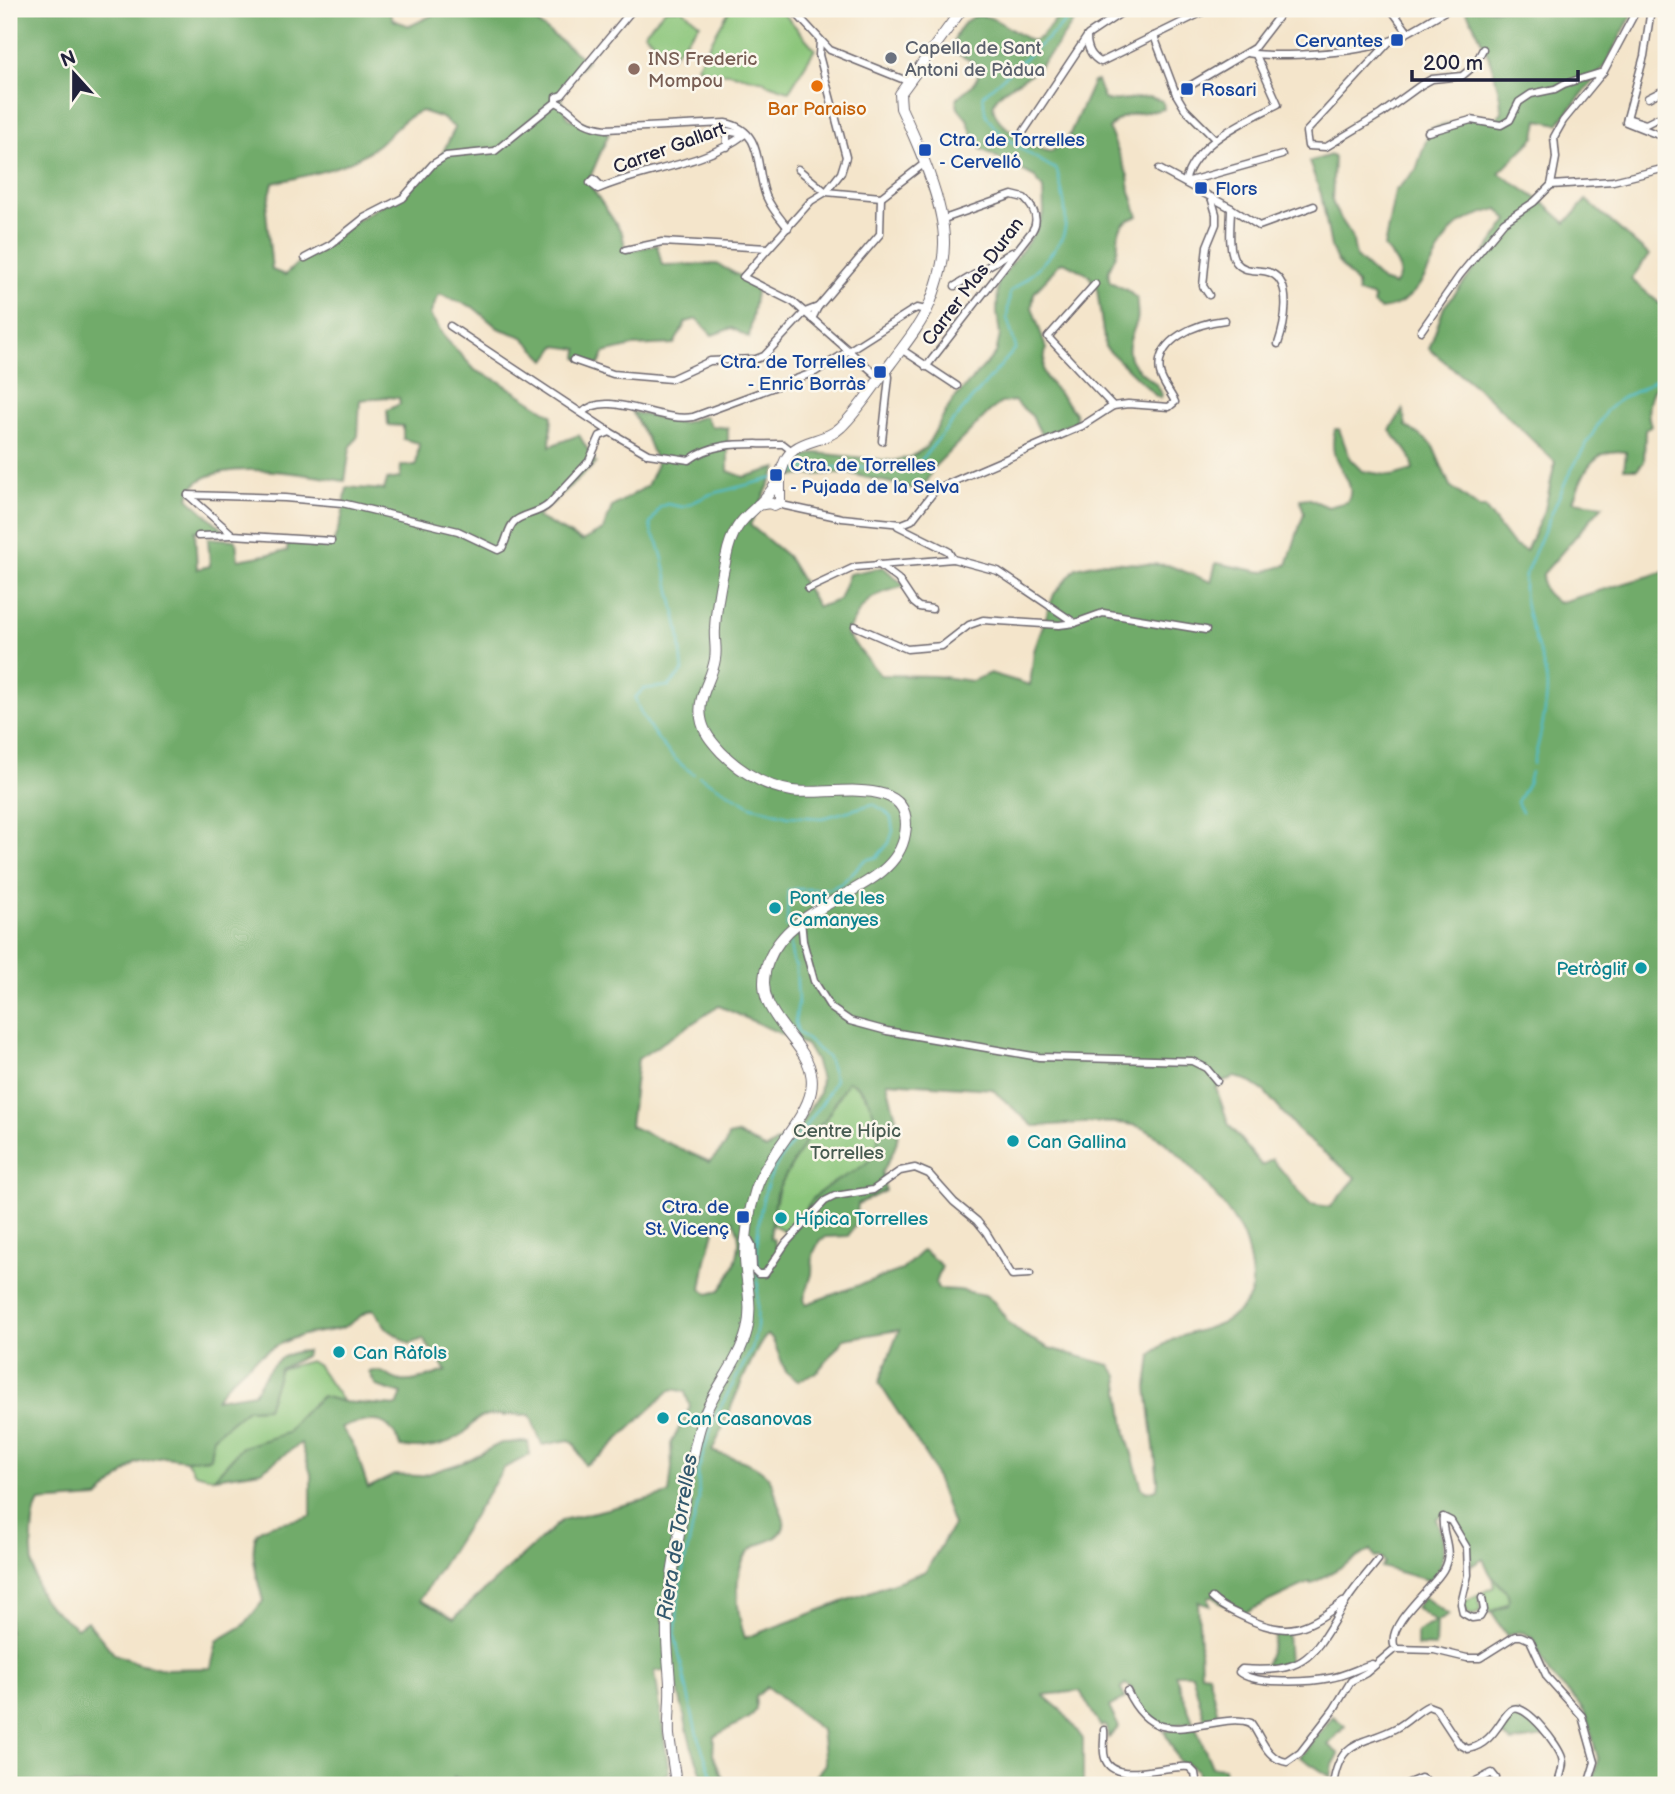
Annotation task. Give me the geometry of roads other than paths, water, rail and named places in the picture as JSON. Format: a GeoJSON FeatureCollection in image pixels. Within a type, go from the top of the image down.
{"type":"FeatureCollection","features":[{"type":"Feature","properties":{"kind":"main road"},"geometry":{"type":"LineString","coordinates":[[676,1785],[669,1730],[670,1686],[666,1635],[677,1545],[696,1440],[708,1405],[739,1352],[748,1325],[750,1306],[746,1235],[755,1192],[761,1175],[803,1111],[812,1086],[806,1060],[774,1016],[765,990],[767,965],[788,933],[801,920],[883,871],[901,848],[906,828],[900,803],[883,793],[792,791],[764,783],[736,766],[715,746],[704,729],[700,705],[715,660],[716,618],[727,550],[736,527],[757,505],[773,497],[785,460],[792,452],[804,444],[828,436],[841,427],[880,378],[926,310],[944,253],[944,234],[925,163],[901,108],[900,94],[962,9]]}},
{"type":"Feature","properties":{"kind":"street"},"geometry":{"type":"LineString","coordinates":[[305,258],[330,246],[364,218],[403,198],[433,164],[446,156],[495,151],[560,100],[633,9]]}},
{"type":"Feature","properties":{"kind":"street"},"geometry":{"type":"LineString","coordinates":[[792,9],[830,51],[907,81]]}},
{"type":"Feature","properties":{"kind":"street"},"geometry":{"type":"LineString","coordinates":[[1024,131],[1087,35],[1127,9]]}},
{"type":"Feature","properties":{"kind":"street"},"geometry":{"type":"LineString","coordinates":[[1087,35],[1087,46],[1101,62],[1209,9]]}},
{"type":"Feature","properties":{"kind":"street"},"geometry":{"type":"LineString","coordinates":[[1176,94],[1247,53],[1284,9]]}},
{"type":"Feature","properties":{"kind":"street"},"geometry":{"type":"LineString","coordinates":[[1391,9],[1407,31]]}},
{"type":"Feature","properties":{"kind":"street"},"geometry":{"type":"LineString","coordinates":[[1247,53],[1267,57],[1366,48],[1390,41],[1449,9]]}},
{"type":"Feature","properties":{"kind":"street"},"geometry":{"type":"LineString","coordinates":[[1421,331],[1460,275],[1504,222],[1534,202],[1551,186],[1556,158],[1554,137],[1563,121],[1604,71],[1637,9]]}},
{"type":"Feature","properties":{"kind":"street"},"geometry":{"type":"LineString","coordinates":[[1627,120],[1644,56],[1651,9]]}},
{"type":"Feature","properties":{"kind":"street"},"geometry":{"type":"LineString","coordinates":[[1154,36],[1176,94],[1185,109],[1215,139]]}},
{"type":"Feature","properties":{"kind":"street"},"geometry":{"type":"LineString","coordinates":[[820,41],[819,55],[846,158],[841,173],[826,191],[811,201],[743,277],[793,302],[880,378]]}},
{"type":"Feature","properties":{"kind":"street"},"geometry":{"type":"LineString","coordinates":[[1258,41],[1267,57]]}},
{"type":"Feature","properties":{"kind":"street"},"geometry":{"type":"LineString","coordinates":[[1390,41],[1306,132],[1308,146],[1326,147],[1432,79],[1462,76],[1474,66],[1483,49]]}},
{"type":"Feature","properties":{"kind":"street"},"geometry":{"type":"LineString","coordinates":[[1366,48],[1373,59]]}},
{"type":"Feature","properties":{"kind":"street"},"geometry":{"type":"LineString","coordinates":[[819,55],[830,51]]}},
{"type":"Feature","properties":{"kind":"street"},"geometry":{"type":"LineString","coordinates":[[1185,182],[1188,172],[1215,139],[1278,104],[1256,55]]}},
{"type":"Feature","properties":{"kind":"street"},"geometry":{"type":"LineString","coordinates":[[1428,132],[1471,120],[1501,125],[1510,120],[1519,102],[1531,94],[1555,89],[1573,80],[1604,71]]}},
{"type":"Feature","properties":{"kind":"street"},"geometry":{"type":"LineString","coordinates":[[1648,98],[1666,89]]}},
{"type":"Feature","properties":{"kind":"street"},"geometry":{"type":"LineString","coordinates":[[560,100],[580,122],[590,127],[606,129],[725,123],[736,125],[752,141],[759,155],[765,194],[788,228]]}},
{"type":"Feature","properties":{"kind":"street"},"geometry":{"type":"LineString","coordinates":[[1627,120],[1646,124],[1666,114]]}},
{"type":"Feature","properties":{"kind":"street"},"geometry":{"type":"LineString","coordinates":[[1627,120],[1666,138]]}},
{"type":"Feature","properties":{"kind":"street"},"geometry":{"type":"LineString","coordinates":[[727,147],[727,131],[745,134]]}},
{"type":"Feature","properties":{"kind":"street","name":"Carrer Gallart"},"geometry":{"type":"LineString","coordinates":[[602,187],[727,147],[745,134]]}},
{"type":"Feature","properties":{"kind":"street"},"geometry":{"type":"LineString","coordinates":[[1185,182],[1282,155]]}},
{"type":"Feature","properties":{"kind":"street"},"geometry":{"type":"LineString","coordinates":[[798,169],[826,191],[881,197],[925,163]]}},
{"type":"Feature","properties":{"kind":"street"},"geometry":{"type":"LineString","coordinates":[[1551,186],[1606,182],[1666,168]]}},
{"type":"Feature","properties":{"kind":"street"},"geometry":{"type":"LineString","coordinates":[[1159,169],[1259,226],[1314,206]]}},
{"type":"Feature","properties":{"kind":"street","name":"Carrer Mas Duran"},"geometry":{"type":"LineString","coordinates":[[926,366],[1036,225],[1037,218],[1024,198],[1012,195],[941,220]]}},
{"type":"Feature","properties":{"kind":"street"},"geometry":{"type":"LineString","coordinates":[[812,318],[818,307],[880,234],[881,197]]}},
{"type":"Feature","properties":{"kind":"street"},"geometry":{"type":"LineString","coordinates":[[1209,295],[1203,286],[1207,246],[1216,224],[1211,197]]}},
{"type":"Feature","properties":{"kind":"street"},"geometry":{"type":"LineString","coordinates":[[1231,208],[1232,255],[1238,264],[1245,269],[1272,273],[1280,281],[1285,298],[1284,325],[1278,344]]}},
{"type":"Feature","properties":{"kind":"street"},"geometry":{"type":"LineString","coordinates":[[625,250],[662,242],[768,248]]}},
{"type":"Feature","properties":{"kind":"street"},"geometry":{"type":"LineString","coordinates":[[955,286],[1017,249]]}},
{"type":"Feature","properties":{"kind":"street"},"geometry":{"type":"LineString","coordinates":[[1095,284],[1048,337],[1113,406]]}},
{"type":"Feature","properties":{"kind":"street"},"geometry":{"type":"LineString","coordinates":[[573,360],[613,374],[671,379],[710,361],[756,359],[764,356],[805,312],[818,307]]}},
{"type":"Feature","properties":{"kind":"street"},"geometry":{"type":"LineString","coordinates":[[582,414],[588,407],[607,402],[674,419],[693,417],[815,372],[911,311],[917,308],[926,310]]}},
{"type":"Feature","properties":{"kind":"street"},"geometry":{"type":"LineString","coordinates":[[896,525],[912,520],[936,489],[1082,426],[1113,406],[1128,404],[1169,407],[1175,402],[1160,376],[1159,360],[1168,346],[1179,334],[1214,321],[1225,320]]}},
{"type":"Feature","properties":{"kind":"street"},"geometry":{"type":"LineString","coordinates":[[450,326],[582,414],[648,454],[689,460],[716,446],[783,444],[792,452]]}},
{"type":"Feature","properties":{"kind":"street"},"geometry":{"type":"LineString","coordinates":[[901,349],[957,386]]}},
{"type":"Feature","properties":{"kind":"street"},"geometry":{"type":"LineString","coordinates":[[882,441],[889,377],[887,368]]}},
{"type":"Feature","properties":{"kind":"street"},"geometry":{"type":"LineString","coordinates":[[233,535],[188,495],[342,503],[458,531],[498,550],[504,545],[509,529],[516,520],[542,511],[589,461],[600,436],[610,432]]}},
{"type":"Feature","properties":{"kind":"street"},"geometry":{"type":"LineString","coordinates":[[773,497],[842,518],[896,525],[948,551],[954,559]]}},
{"type":"Feature","properties":{"kind":"street"},"geometry":{"type":"LineString","coordinates":[[198,536],[233,535],[331,541]]}},
{"type":"Feature","properties":{"kind":"street"},"geometry":{"type":"LineString","coordinates":[[808,589],[855,567],[954,559],[998,571],[1075,623]]}},
{"type":"Feature","properties":{"kind":"street"},"geometry":{"type":"LineString","coordinates":[[878,564],[898,579],[919,607],[932,609]]}},
{"type":"Feature","properties":{"kind":"street"},"geometry":{"type":"LineString","coordinates":[[855,626],[907,649],[942,646],[969,625],[983,620],[1059,625],[1075,623],[1102,613],[1206,630]]}},
{"type":"Feature","properties":{"kind":"street"},"geometry":{"type":"LineString","coordinates":[[801,920],[803,940],[814,981],[831,1008],[850,1021],[887,1031],[1040,1057],[1192,1060],[1206,1068],[1217,1082]]}},
{"type":"Feature","properties":{"kind":"street"},"geometry":{"type":"LineString","coordinates":[[746,1235],[752,1245],[752,1265],[759,1274],[768,1270],[790,1238],[825,1201],[835,1196],[873,1190],[900,1171],[920,1169],[929,1174],[954,1202],[977,1221],[1012,1275],[1016,1277],[1030,1274]]}},
{"type":"Feature","properties":{"kind":"street"},"geometry":{"type":"LineString","coordinates":[[1394,1648],[1393,1637],[1404,1618],[1446,1563],[1447,1539],[1443,1517],[1448,1518],[1455,1527],[1467,1548],[1468,1575],[1461,1604],[1463,1614],[1472,1618],[1480,1617],[1484,1610],[1482,1598]]}},
{"type":"Feature","properties":{"kind":"street"},"geometry":{"type":"LineString","coordinates":[[1374,1664],[1321,1680],[1268,1680],[1244,1676],[1239,1671],[1283,1669],[1300,1663],[1326,1637],[1348,1598],[1378,1560]]}},
{"type":"Feature","properties":{"kind":"street"},"geometry":{"type":"LineString","coordinates":[[1212,1598],[1222,1606],[1259,1624],[1283,1629],[1319,1620],[1348,1598]]}},
{"type":"Feature","properties":{"kind":"street"},"geometry":{"type":"LineString","coordinates":[[1127,1691],[1150,1723],[1162,1728],[1232,1720],[1251,1723],[1269,1754],[1277,1760],[1287,1762],[1300,1753],[1334,1709],[1350,1681],[1366,1673],[1394,1648],[1434,1650],[1467,1658],[1480,1658],[1515,1636],[1521,1636],[1530,1640],[1547,1677],[1583,1716],[1595,1762],[1588,1785]]}},
{"type":"Feature","properties":{"kind":"street"},"geometry":{"type":"LineString","coordinates":[[1333,1785],[1338,1762],[1354,1744],[1394,1729],[1428,1706],[1436,1709],[1459,1744],[1468,1749],[1485,1741],[1497,1730],[1510,1711],[1521,1711],[1539,1724],[1559,1752],[1563,1763],[1558,1785]]}},
{"type":"Feature","properties":{"kind":"street"},"geometry":{"type":"LineString","coordinates":[[1104,1730],[1105,1759],[1114,1771],[1128,1773],[1167,1767],[1189,1767],[1195,1773],[1197,1785]]}},
{"type":"Feature","properties":{"kind":"street"},"geometry":{"type":"LineString","coordinates":[[1468,1785],[1492,1773],[1496,1778],[1493,1785]]}},
{"type":"Feature","properties":{"kind":"street"},"geometry":{"type":"LineString","coordinates":[[1404,1785],[1421,1778],[1433,1785]]}},
{"type":"Feature","properties":{"kind":"waterway","name":"Riera de Torrelles"},"geometry":{"type":"LineString","coordinates":[[786,474],[804,468],[869,467],[905,471],[918,464],[1016,348],[1007,318],[1010,292],[1040,266],[1059,243],[1065,228],[1064,203],[1057,170],[1016,145],[997,129],[985,111],[983,95],[1055,32],[1077,9]]}},
{"type":"Feature","properties":{"kind":"waterway"},"geometry":{"type":"LineString","coordinates":[[1533,764],[1547,686],[1527,614],[1525,575],[1568,476],[1606,411],[1620,399],[1666,372]]}},
{"type":"Feature","properties":{"kind":"waterway","name":"Riera de Torrelles"},"geometry":{"type":"LineString","coordinates":[[694,774],[676,760],[659,740],[644,719],[635,698],[643,689],[669,686],[683,671],[679,631],[663,559],[650,524],[660,507],[667,504],[683,507],[711,494],[774,478]]}},
{"type":"Feature","properties":{"kind":"waterway"},"geometry":{"type":"LineString","coordinates":[[1522,812],[1517,802],[1531,772]]}},
{"type":"Feature","properties":{"kind":"waterway","name":"Riera de Torrelles"},"geometry":{"type":"LineString","coordinates":[[699,776],[751,806],[788,816],[823,818],[873,804],[891,818],[893,831],[889,843],[877,857],[865,860],[842,883],[830,889],[788,891],[787,927]]}},
{"type":"Feature","properties":{"kind":"waterway","name":"Riera de Torrelles"},"geometry":{"type":"LineString","coordinates":[[758,1269],[760,1213],[767,1185],[780,1160],[817,1111],[835,1079],[828,1058],[798,1032],[795,1022],[798,1003],[796,966],[789,939]]}},
{"type":"Feature","properties":{"kind":"waterway","name":"Riera de Torrelles"},"geometry":{"type":"LineString","coordinates":[[713,1785],[697,1735],[675,1636],[680,1582],[699,1499],[698,1471],[714,1419],[752,1349],[757,1327],[758,1275]]}},
{"type":"Feature","properties":{"kind":"place","name":"Cervantes"},"geometry":{"type":"Point","coordinates":[1397,40]}},
{"type":"Feature","properties":{"kind":"place","name":"Capella de Sant Antoni de Pàdua"},"geometry":{"type":"Point","coordinates":[891,58]}},
{"type":"Feature","properties":{"kind":"place","name":"INS Frederic Mompou"},"geometry":{"type":"Point","coordinates":[634,69]}},
{"type":"Feature","properties":{"kind":"place","name":"Bar Paraiso"},"geometry":{"type":"Point","coordinates":[817,86]}},
{"type":"Feature","properties":{"kind":"place","name":"Rosari"},"geometry":{"type":"Point","coordinates":[1187,89]}},
{"type":"Feature","properties":{"kind":"place","name":"Ctra. de Torrelles - Cervelló"},"geometry":{"type":"Point","coordinates":[925,150]}},
{"type":"Feature","properties":{"kind":"place","name":"Flors"},"geometry":{"type":"Point","coordinates":[1201,188]}},
{"type":"Feature","properties":{"kind":"place","name":"Ctra. de Torrelles - Enric Borràs"},"geometry":{"type":"Point","coordinates":[880,372]}},
{"type":"Feature","properties":{"kind":"place","name":"Ctra. de Torrelles - Pujada de la Selva"},"geometry":{"type":"Point","coordinates":[776,475]}},
{"type":"Feature","properties":{"kind":"place","name":"Pont de les Camanyes"},"geometry":{"type":"Point","coordinates":[775,908]}},
{"type":"Feature","properties":{"kind":"place","name":"Petròglif"},"geometry":{"type":"Point","coordinates":[1641,968]}},
{"type":"Feature","properties":{"kind":"place","name":"Can Gallina"},"geometry":{"type":"Point","coordinates":[1013,1141]}},
{"type":"Feature","properties":{"kind":"place","name":"Ctra. de St. Vicenç"},"geometry":{"type":"Point","coordinates":[743,1217]}},
{"type":"Feature","properties":{"kind":"place","name":"Hípica Torrelles"},"geometry":{"type":"Point","coordinates":[781,1218]}},
{"type":"Feature","properties":{"kind":"place","name":"Can Ràfols"},"geometry":{"type":"Point","coordinates":[339,1352]}},
{"type":"Feature","properties":{"kind":"place","name":"Can Casanovas"},"geometry":{"type":"Point","coordinates":[663,1418]}},
{"type":"Feature","properties":{"kind":"park label","name":"Centre Hípic Torrelles"},"geometry":{"type":"Point","coordinates":[847,1141]}}]}
